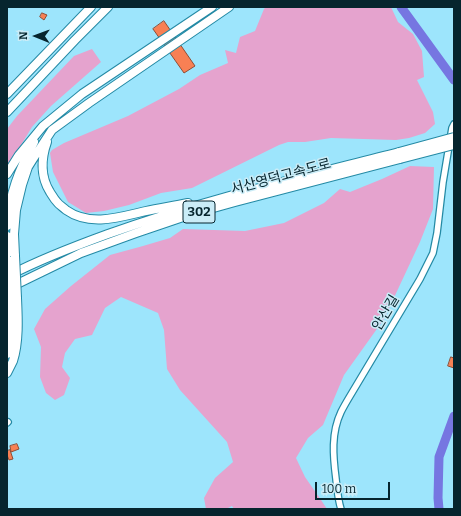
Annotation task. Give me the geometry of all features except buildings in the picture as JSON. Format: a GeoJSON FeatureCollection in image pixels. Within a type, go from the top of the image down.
{"type":"FeatureCollection","features":[{"type":"Feature","properties":{"kind":"highway"},"geometry":{"type":"LineString","coordinates":[[8,92],[91,7]]}},
{"type":"Feature","properties":{"kind":"highway"},"geometry":{"type":"LineString","coordinates":[[7,112],[108,7]]}},
{"type":"Feature","properties":{"kind":"highway"},"geometry":{"type":"LineString","coordinates":[[7,174],[19,155],[43,126],[82,94],[212,7]]}},
{"type":"Feature","properties":{"kind":"highway"},"geometry":{"type":"LineString","coordinates":[[11,258],[16,210],[22,186],[31,163],[52,130],[229,7]]}},
{"type":"Feature","properties":{"kind":"highway"},"geometry":{"type":"LineString","coordinates":[[7,117],[22,96]]}},
{"type":"Feature","properties":{"kind":"highway"},"geometry":{"type":"LineString","coordinates":[[7,226],[8,209],[19,172],[43,126]]}},
{"type":"Feature","properties":{"kind":"highway"},"geometry":{"type":"LineString","coordinates":[[52,130],[45,148],[42,176],[47,187],[58,203],[72,214],[92,220],[111,219],[152,209],[232,196]]}},
{"type":"Feature","properties":{"kind":"highway","name":"서산영덕고속도로"},"geometry":{"type":"LineString","coordinates":[[7,289],[81,253],[136,232],[192,214],[400,156],[454,137]]}},
{"type":"Feature","properties":{"kind":"highway","name":"서산영덕고속도로"},"geometry":{"type":"LineString","coordinates":[[7,276],[76,246],[189,207],[400,156],[454,146]]}},
{"type":"Feature","properties":{"kind":"highway"},"geometry":{"type":"LineString","coordinates":[[7,236],[11,258],[14,299],[18,316],[17,336],[12,362],[7,373]]}},
{"type":"Feature","properties":{"kind":"highway"},"geometry":{"type":"LineString","coordinates":[[7,354],[10,344],[14,299]]}},
{"type":"Feature","properties":{"kind":"street","name":"안산길"},"geometry":{"type":"LineString","coordinates":[[341,509],[333,456],[333,438],[336,425],[347,401],[420,279],[433,253],[437,233],[446,158],[454,124]]}},
{"type":"Feature","properties":{"kind":"shaded area"},"geometry":{"type":"Polygon","coordinates":[[[266,7],[391,7],[398,22],[413,34],[422,51],[424,77],[417,80],[433,112],[435,124],[425,133],[396,140],[331,138],[305,142],[288,142],[192,188],[161,193],[129,205],[104,211],[86,213],[68,202],[53,172],[50,153],[52,150],[64,143],[128,116],[179,89],[200,75],[228,63],[225,50],[236,53],[240,37],[255,31],[266,7]]]}},
{"type":"Feature","properties":{"kind":"shaded area"},"geometry":{"type":"Polygon","coordinates":[[[92,49],[101,62],[51,106],[32,127],[7,168],[7,129],[17,116],[74,56],[92,49]]]}},
{"type":"Feature","properties":{"kind":"shaded area"},"geometry":{"type":"Polygon","coordinates":[[[410,166],[434,167],[433,209],[420,242],[384,319],[344,375],[323,425],[308,438],[296,458],[305,477],[327,509],[234,509],[232,506],[226,509],[206,509],[204,498],[215,478],[233,462],[227,442],[180,390],[167,369],[164,330],[158,313],[121,297],[105,308],[92,335],[75,339],[65,353],[62,367],[70,378],[64,395],[55,400],[46,393],[40,377],[41,347],[34,329],[45,309],[110,255],[170,238],[183,229],[245,231],[284,223],[324,203],[340,189],[350,192],[410,166]]]}},
{"type":"Feature","properties":{"kind":"waterway"},"geometry":{"type":"LineString","coordinates":[[401,7],[454,80]]}},
{"type":"Feature","properties":{"kind":"waterway"},"geometry":{"type":"LineString","coordinates":[[439,509],[439,457],[454,416]]}}]}
